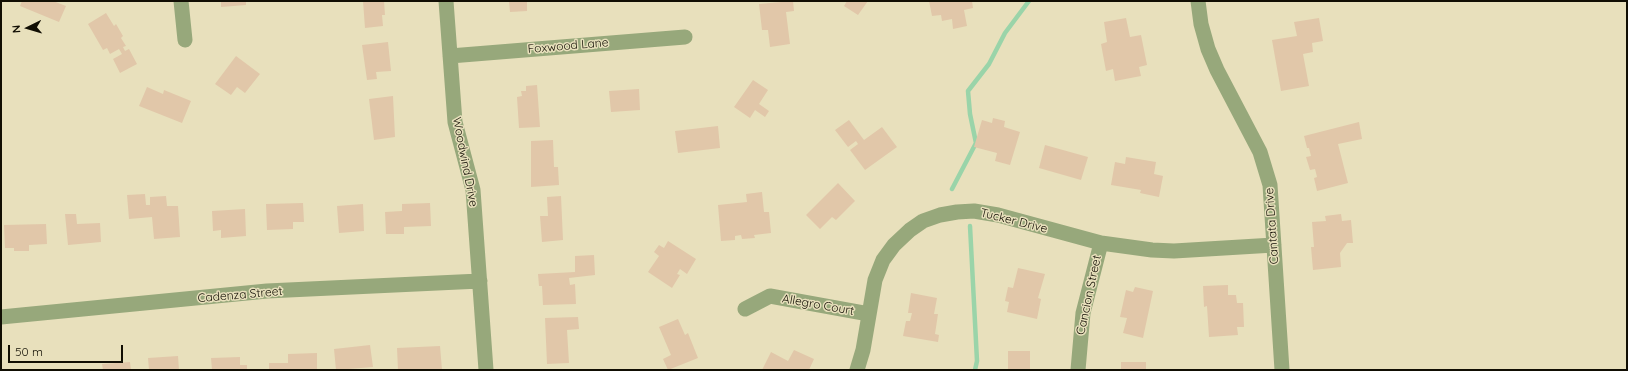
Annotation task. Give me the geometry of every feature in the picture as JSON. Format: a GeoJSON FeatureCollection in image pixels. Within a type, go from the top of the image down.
{"type":"FeatureCollection","features":[{"type":"Feature","properties":{"kind":"street"},"geometry":{"type":"LineString","coordinates":[[181,1],[185,40]]}},
{"type":"Feature","properties":{"kind":"street","name":"Woodwind Drive"},"geometry":{"type":"LineString","coordinates":[[446,1],[455,122],[473,190],[486,370]]}},
{"type":"Feature","properties":{"kind":"street","name":"Cantata Drive"},"geometry":{"type":"LineString","coordinates":[[1198,1],[1201,24],[1208,49],[1217,70],[1260,152],[1268,178],[1282,370]]}},
{"type":"Feature","properties":{"kind":"street","name":"Foxwood Lane"},"geometry":{"type":"LineString","coordinates":[[450,56],[685,37]]}},
{"type":"Feature","properties":{"kind":"street","name":"Tucker Drive"},"geometry":{"type":"LineString","coordinates":[[857,370],[860,363],[875,280],[883,260],[894,244],[923,221],[940,215],[974,211],[998,215],[1100,243],[1152,250],[1174,251],[1274,245]]}},
{"type":"Feature","properties":{"kind":"street","name":"Cancion Street"},"geometry":{"type":"LineString","coordinates":[[1078,370],[1083,313],[1100,243]]}},
{"type":"Feature","properties":{"kind":"street","name":"Cadenza Street"},"geometry":{"type":"LineString","coordinates":[[1,317],[267,291],[480,281]]}},
{"type":"Feature","properties":{"kind":"street","name":"Allegro Court"},"geometry":{"type":"LineString","coordinates":[[745,309],[770,296],[869,314]]}},
{"type":"Feature","properties":{"kind":"building"},"geometry":{"type":"Polygon","coordinates":[[[22,1],[53,1],[66,6],[59,22],[20,6],[22,1]]]}},
{"type":"Feature","properties":{"kind":"building"},"geometry":{"type":"Polygon","coordinates":[[[221,1],[246,1],[246,5],[221,7],[221,1]]]}},
{"type":"Feature","properties":{"kind":"building"},"geometry":{"type":"Polygon","coordinates":[[[363,1],[384,1],[385,15],[382,15],[383,26],[365,28],[363,1]]]}},
{"type":"Feature","properties":{"kind":"building"},"geometry":{"type":"Polygon","coordinates":[[[509,1],[527,1],[527,11],[510,12],[509,1]]]}},
{"type":"Feature","properties":{"kind":"building"},"geometry":{"type":"Polygon","coordinates":[[[793,1],[794,11],[786,12],[790,44],[770,47],[768,30],[762,30],[759,4],[793,1]]]}},
{"type":"Feature","properties":{"kind":"building"},"geometry":{"type":"Polygon","coordinates":[[[847,1],[868,1],[858,15],[844,6],[847,1]]]}},
{"type":"Feature","properties":{"kind":"building"},"geometry":{"type":"Polygon","coordinates":[[[929,1],[972,1],[973,8],[964,10],[967,26],[953,29],[952,19],[942,21],[941,15],[932,16],[929,1]]]}},
{"type":"Feature","properties":{"kind":"building"},"geometry":{"type":"Polygon","coordinates":[[[106,13],[114,26],[116,24],[123,36],[121,38],[126,46],[123,47],[125,51],[129,49],[137,64],[120,73],[113,59],[122,54],[119,49],[110,54],[107,48],[103,50],[88,24],[106,13]]]}},
{"type":"Feature","properties":{"kind":"building"},"geometry":{"type":"Polygon","coordinates":[[[1126,18],[1130,37],[1141,35],[1147,65],[1139,67],[1141,76],[1115,81],[1113,69],[1106,71],[1101,44],[1107,42],[1104,22],[1126,18]]]}},
{"type":"Feature","properties":{"kind":"building"},"geometry":{"type":"Polygon","coordinates":[[[1319,18],[1323,41],[1312,43],[1313,52],[1303,54],[1309,86],[1281,91],[1272,40],[1297,36],[1294,22],[1319,18]]]}},
{"type":"Feature","properties":{"kind":"building"},"geometry":{"type":"Polygon","coordinates":[[[388,42],[391,71],[376,72],[377,79],[367,80],[362,45],[388,42]]]}},
{"type":"Feature","properties":{"kind":"building"},"geometry":{"type":"Polygon","coordinates":[[[236,56],[260,74],[245,93],[237,87],[231,95],[215,84],[236,56]]]}},
{"type":"Feature","properties":{"kind":"building"},"geometry":{"type":"Polygon","coordinates":[[[753,80],[768,90],[759,104],[769,111],[765,117],[755,110],[750,118],[734,107],[753,80]]]}},
{"type":"Feature","properties":{"kind":"building"},"geometry":{"type":"Polygon","coordinates":[[[537,85],[540,127],[519,128],[517,97],[522,96],[521,91],[526,91],[526,86],[537,85]]]}},
{"type":"Feature","properties":{"kind":"building"},"geometry":{"type":"Polygon","coordinates":[[[147,87],[163,94],[164,90],[191,101],[182,123],[139,106],[147,87]]]}},
{"type":"Feature","properties":{"kind":"building"},"geometry":{"type":"Polygon","coordinates":[[[639,89],[640,110],[611,112],[609,91],[639,89]]]}},
{"type":"Feature","properties":{"kind":"building"},"geometry":{"type":"Polygon","coordinates":[[[393,96],[395,137],[374,140],[369,99],[393,96]]]}},
{"type":"Feature","properties":{"kind":"building"},"geometry":{"type":"Polygon","coordinates":[[[993,118],[1005,121],[1004,127],[1020,132],[1010,165],[995,161],[997,153],[974,147],[982,120],[992,123],[993,118]]]}},
{"type":"Feature","properties":{"kind":"building"},"geometry":{"type":"Polygon","coordinates":[[[849,120],[864,140],[882,127],[897,147],[865,170],[850,150],[858,144],[856,141],[848,147],[835,130],[849,120]]]}},
{"type":"Feature","properties":{"kind":"building"},"geometry":{"type":"Polygon","coordinates":[[[1359,122],[1362,139],[1338,144],[1348,183],[1317,191],[1314,178],[1317,177],[1315,169],[1310,170],[1306,157],[1311,156],[1304,136],[1359,122]]]}},
{"type":"Feature","properties":{"kind":"building"},"geometry":{"type":"Polygon","coordinates":[[[718,126],[720,148],[678,153],[675,131],[718,126]]]}},
{"type":"Feature","properties":{"kind":"building"},"geometry":{"type":"Polygon","coordinates":[[[553,140],[554,167],[558,167],[559,185],[531,187],[531,141],[553,140]]]}},
{"type":"Feature","properties":{"kind":"building"},"geometry":{"type":"Polygon","coordinates":[[[1045,145],[1088,157],[1081,180],[1039,168],[1045,145]]]}},
{"type":"Feature","properties":{"kind":"building"},"geometry":{"type":"Polygon","coordinates":[[[1126,157],[1156,162],[1154,174],[1163,176],[1159,197],[1140,193],[1141,190],[1111,185],[1115,162],[1125,164],[1126,157]]]}},
{"type":"Feature","properties":{"kind":"building"},"geometry":{"type":"Polygon","coordinates":[[[838,183],[855,201],[836,220],[832,217],[820,229],[806,215],[838,183]]]}},
{"type":"Feature","properties":{"kind":"building"},"geometry":{"type":"Polygon","coordinates":[[[762,192],[764,212],[769,212],[771,233],[754,235],[755,238],[742,239],[741,235],[735,236],[735,240],[721,241],[718,205],[747,202],[746,194],[762,192]]]}},
{"type":"Feature","properties":{"kind":"building"},"geometry":{"type":"Polygon","coordinates":[[[145,194],[146,205],[150,205],[150,197],[166,196],[167,206],[178,206],[180,237],[154,239],[152,217],[129,219],[127,195],[145,194]]]}},
{"type":"Feature","properties":{"kind":"building"},"geometry":{"type":"Polygon","coordinates":[[[561,196],[563,240],[542,242],[540,216],[548,216],[547,197],[561,196]]]}},
{"type":"Feature","properties":{"kind":"building"},"geometry":{"type":"Polygon","coordinates":[[[303,203],[304,222],[293,222],[293,229],[267,230],[266,204],[303,203]]]}},
{"type":"Feature","properties":{"kind":"building"},"geometry":{"type":"Polygon","coordinates":[[[430,203],[431,226],[404,227],[404,234],[386,234],[385,212],[402,211],[402,204],[430,203]]]}},
{"type":"Feature","properties":{"kind":"building"},"geometry":{"type":"Polygon","coordinates":[[[363,204],[364,231],[339,233],[337,206],[363,204]]]}},
{"type":"Feature","properties":{"kind":"building"},"geometry":{"type":"Polygon","coordinates":[[[245,209],[246,236],[221,238],[221,230],[213,231],[212,211],[245,209]]]}},
{"type":"Feature","properties":{"kind":"building"},"geometry":{"type":"Polygon","coordinates":[[[65,214],[76,214],[77,224],[100,223],[101,242],[68,245],[65,214]]]}},
{"type":"Feature","properties":{"kind":"building"},"geometry":{"type":"Polygon","coordinates":[[[1341,214],[1342,221],[1351,220],[1353,243],[1347,243],[1340,253],[1341,267],[1313,270],[1311,247],[1314,247],[1312,222],[1326,221],[1325,216],[1341,214]]]}},
{"type":"Feature","properties":{"kind":"building"},"geometry":{"type":"Polygon","coordinates":[[[46,224],[47,244],[29,245],[29,251],[14,251],[14,248],[5,248],[4,225],[46,224]]]}},
{"type":"Feature","properties":{"kind":"building"},"geometry":{"type":"Polygon","coordinates":[[[668,241],[696,259],[687,274],[680,269],[677,274],[680,275],[672,288],[648,272],[659,256],[654,252],[659,245],[664,248],[668,241]]]}},
{"type":"Feature","properties":{"kind":"building"},"geometry":{"type":"Polygon","coordinates":[[[594,255],[595,275],[569,278],[570,285],[575,284],[576,304],[543,305],[542,286],[539,286],[538,274],[575,272],[575,256],[594,255]]]}},
{"type":"Feature","properties":{"kind":"building"},"geometry":{"type":"Polygon","coordinates":[[[1018,268],[1045,274],[1038,298],[1041,299],[1037,319],[1007,312],[1009,302],[1005,301],[1008,287],[1013,288],[1018,268]]]}},
{"type":"Feature","properties":{"kind":"building"},"geometry":{"type":"Polygon","coordinates":[[[1228,285],[1228,295],[1236,295],[1237,303],[1243,303],[1244,327],[1237,327],[1238,335],[1209,337],[1207,306],[1204,307],[1203,286],[1228,285]]]}},
{"type":"Feature","properties":{"kind":"building"},"geometry":{"type":"Polygon","coordinates":[[[1135,287],[1153,291],[1143,338],[1123,333],[1127,318],[1120,317],[1126,290],[1133,292],[1135,287]]]}},
{"type":"Feature","properties":{"kind":"building"},"geometry":{"type":"Polygon","coordinates":[[[911,293],[937,298],[934,314],[938,314],[935,334],[939,335],[938,342],[903,336],[906,321],[910,321],[912,313],[908,313],[911,293]]]}},
{"type":"Feature","properties":{"kind":"building"},"geometry":{"type":"Polygon","coordinates":[[[578,317],[579,329],[567,330],[569,363],[547,364],[545,318],[578,317]]]}},
{"type":"Feature","properties":{"kind":"building"},"geometry":{"type":"Polygon","coordinates":[[[678,319],[685,335],[688,333],[698,358],[668,370],[663,359],[671,355],[659,327],[678,319]]]}},
{"type":"Feature","properties":{"kind":"building"},"geometry":{"type":"Polygon","coordinates":[[[370,345],[373,367],[336,370],[334,349],[370,345]]]}},
{"type":"Feature","properties":{"kind":"building"},"geometry":{"type":"Polygon","coordinates":[[[440,346],[442,370],[398,370],[397,348],[440,346]]]}},
{"type":"Feature","properties":{"kind":"building"},"geometry":{"type":"Polygon","coordinates":[[[794,350],[814,359],[809,370],[762,370],[771,352],[788,361],[794,350]]]}},
{"type":"Feature","properties":{"kind":"building"},"geometry":{"type":"Polygon","coordinates":[[[1008,351],[1030,351],[1030,370],[1008,370],[1008,351]]]}},
{"type":"Feature","properties":{"kind":"building"},"geometry":{"type":"Polygon","coordinates":[[[317,353],[317,370],[269,370],[269,363],[288,363],[288,354],[317,353]]]}},
{"type":"Feature","properties":{"kind":"building"},"geometry":{"type":"Polygon","coordinates":[[[178,356],[179,370],[149,370],[148,358],[178,356]]]}},
{"type":"Feature","properties":{"kind":"building"},"geometry":{"type":"Polygon","coordinates":[[[240,357],[240,365],[247,365],[247,370],[212,370],[211,358],[240,357]]]}},
{"type":"Feature","properties":{"kind":"building"},"geometry":{"type":"Polygon","coordinates":[[[130,362],[131,370],[103,370],[102,364],[130,362]]]}},
{"type":"Feature","properties":{"kind":"building"},"geometry":{"type":"Polygon","coordinates":[[[1121,362],[1146,362],[1146,370],[1121,370],[1121,362]]]}},
{"type":"Feature","properties":{"kind":"waterway"},"geometry":{"type":"LineString","coordinates":[[952,189],[976,143],[970,114],[968,91],[989,64],[1005,33],[1029,1]]}},
{"type":"Feature","properties":{"kind":"waterway"},"geometry":{"type":"LineString","coordinates":[[970,226],[977,361],[975,370]]}}]}
